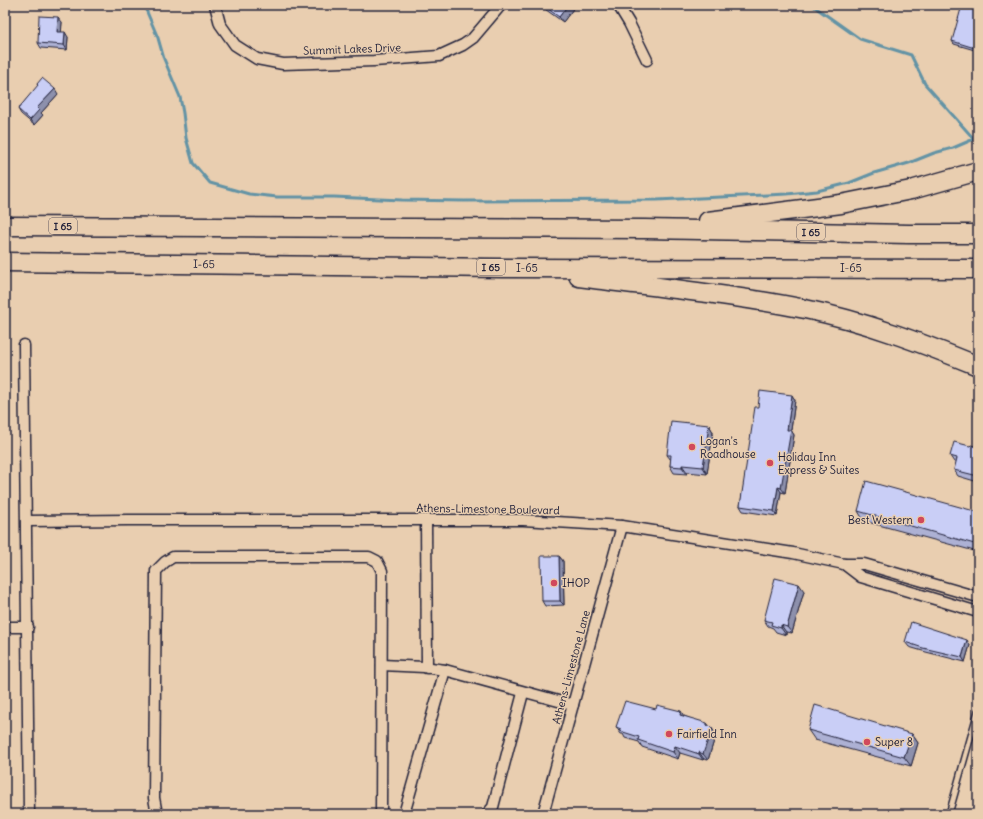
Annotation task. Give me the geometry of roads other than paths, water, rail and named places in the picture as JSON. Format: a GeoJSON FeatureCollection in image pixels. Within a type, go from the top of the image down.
{"type":"FeatureCollection","features":[{"type":"Feature","properties":{"kind":"highway"},"geometry":{"type":"LineString","coordinates":[[645,229],[841,204],[912,190],[978,170]]}},
{"type":"Feature","properties":{"kind":"highway","name":"I 65"},"geometry":{"type":"LineString","coordinates":[[5,226],[645,229],[978,234]]}},
{"type":"Feature","properties":{"kind":"highway","name":"I-65"},"geometry":{"type":"LineString","coordinates":[[5,262],[503,268],[978,269]]}},
{"type":"Feature","properties":{"kind":"highway"},"geometry":{"type":"LineString","coordinates":[[503,268],[730,296],[806,310],[874,328],[978,366]]}},
{"type":"Feature","properties":{"kind":"street","name":"Summit Lakes Drive"},"geometry":{"type":"LineString","coordinates":[[215,5],[220,24],[235,45],[257,59],[283,64],[374,61],[439,56],[463,45],[473,38],[501,5]]}},
{"type":"Feature","properties":{"kind":"street"},"geometry":{"type":"LineString","coordinates":[[618,5],[629,23],[647,60]]}},
{"type":"Feature","properties":{"kind":"street"},"geometry":{"type":"LineString","coordinates":[[24,345],[29,814]]}},
{"type":"Feature","properties":{"kind":"street"},"geometry":{"type":"LineString","coordinates":[[426,520],[427,668]]}},
{"type":"Feature","properties":{"kind":"street","name":"Athens-Limestone Boulevard"},"geometry":{"type":"LineString","coordinates":[[27,521],[523,520],[622,526],[793,553],[844,564],[864,564],[978,597]]}},
{"type":"Feature","properties":{"kind":"street","name":"Athens-Limestone Lane"},"geometry":{"type":"LineString","coordinates":[[543,814],[622,526]]}},
{"type":"Feature","properties":{"kind":"street"},"geometry":{"type":"LineString","coordinates":[[160,814],[156,809],[154,798],[156,571],[165,562],[173,557],[369,557],[377,561],[382,571],[381,814]]}},
{"type":"Feature","properties":{"kind":"street","name":"Athens-Limestone Boulevard"},"geometry":{"type":"LineString","coordinates":[[844,564],[860,577],[978,612]]}},
{"type":"Feature","properties":{"kind":"street"},"geometry":{"type":"LineString","coordinates":[[5,627],[28,627]]}},
{"type":"Feature","properties":{"kind":"street"},"geometry":{"type":"LineString","coordinates":[[382,665],[445,670],[572,706]]}},
{"type":"Feature","properties":{"kind":"street"},"geometry":{"type":"LineString","coordinates":[[404,814],[445,670]]}},
{"type":"Feature","properties":{"kind":"street"},"geometry":{"type":"LineString","coordinates":[[487,814],[493,807],[523,693]]}},
{"type":"Feature","properties":{"kind":"lane"},"geometry":{"type":"LineString","coordinates":[[949,814],[978,712]]}},
{"type":"Feature","properties":{"kind":"waterway"},"geometry":{"type":"LineString","coordinates":[[144,5],[180,97],[186,138],[193,163],[210,183],[249,194],[277,197],[334,197],[464,201],[657,200],[787,194],[817,191],[849,183],[874,173],[953,148],[974,139],[925,84],[911,55],[860,39],[812,5]]}},
{"type":"Feature","properties":{"kind":"place","name":"Logan's Roadhouse"},"geometry":{"type":"Point","coordinates":[692,447]}},
{"type":"Feature","properties":{"kind":"place","name":"Holiday Inn Express & Suites"},"geometry":{"type":"Point","coordinates":[770,463]}},
{"type":"Feature","properties":{"kind":"place","name":"Best Western"},"geometry":{"type":"Point","coordinates":[921,520]}},
{"type":"Feature","properties":{"kind":"place","name":"IHOP"},"geometry":{"type":"Point","coordinates":[554,583]}},
{"type":"Feature","properties":{"kind":"place","name":"Fairfield Inn"},"geometry":{"type":"Point","coordinates":[669,734]}},
{"type":"Feature","properties":{"kind":"place","name":"Super 8"},"geometry":{"type":"Point","coordinates":[867,742]}}]}
